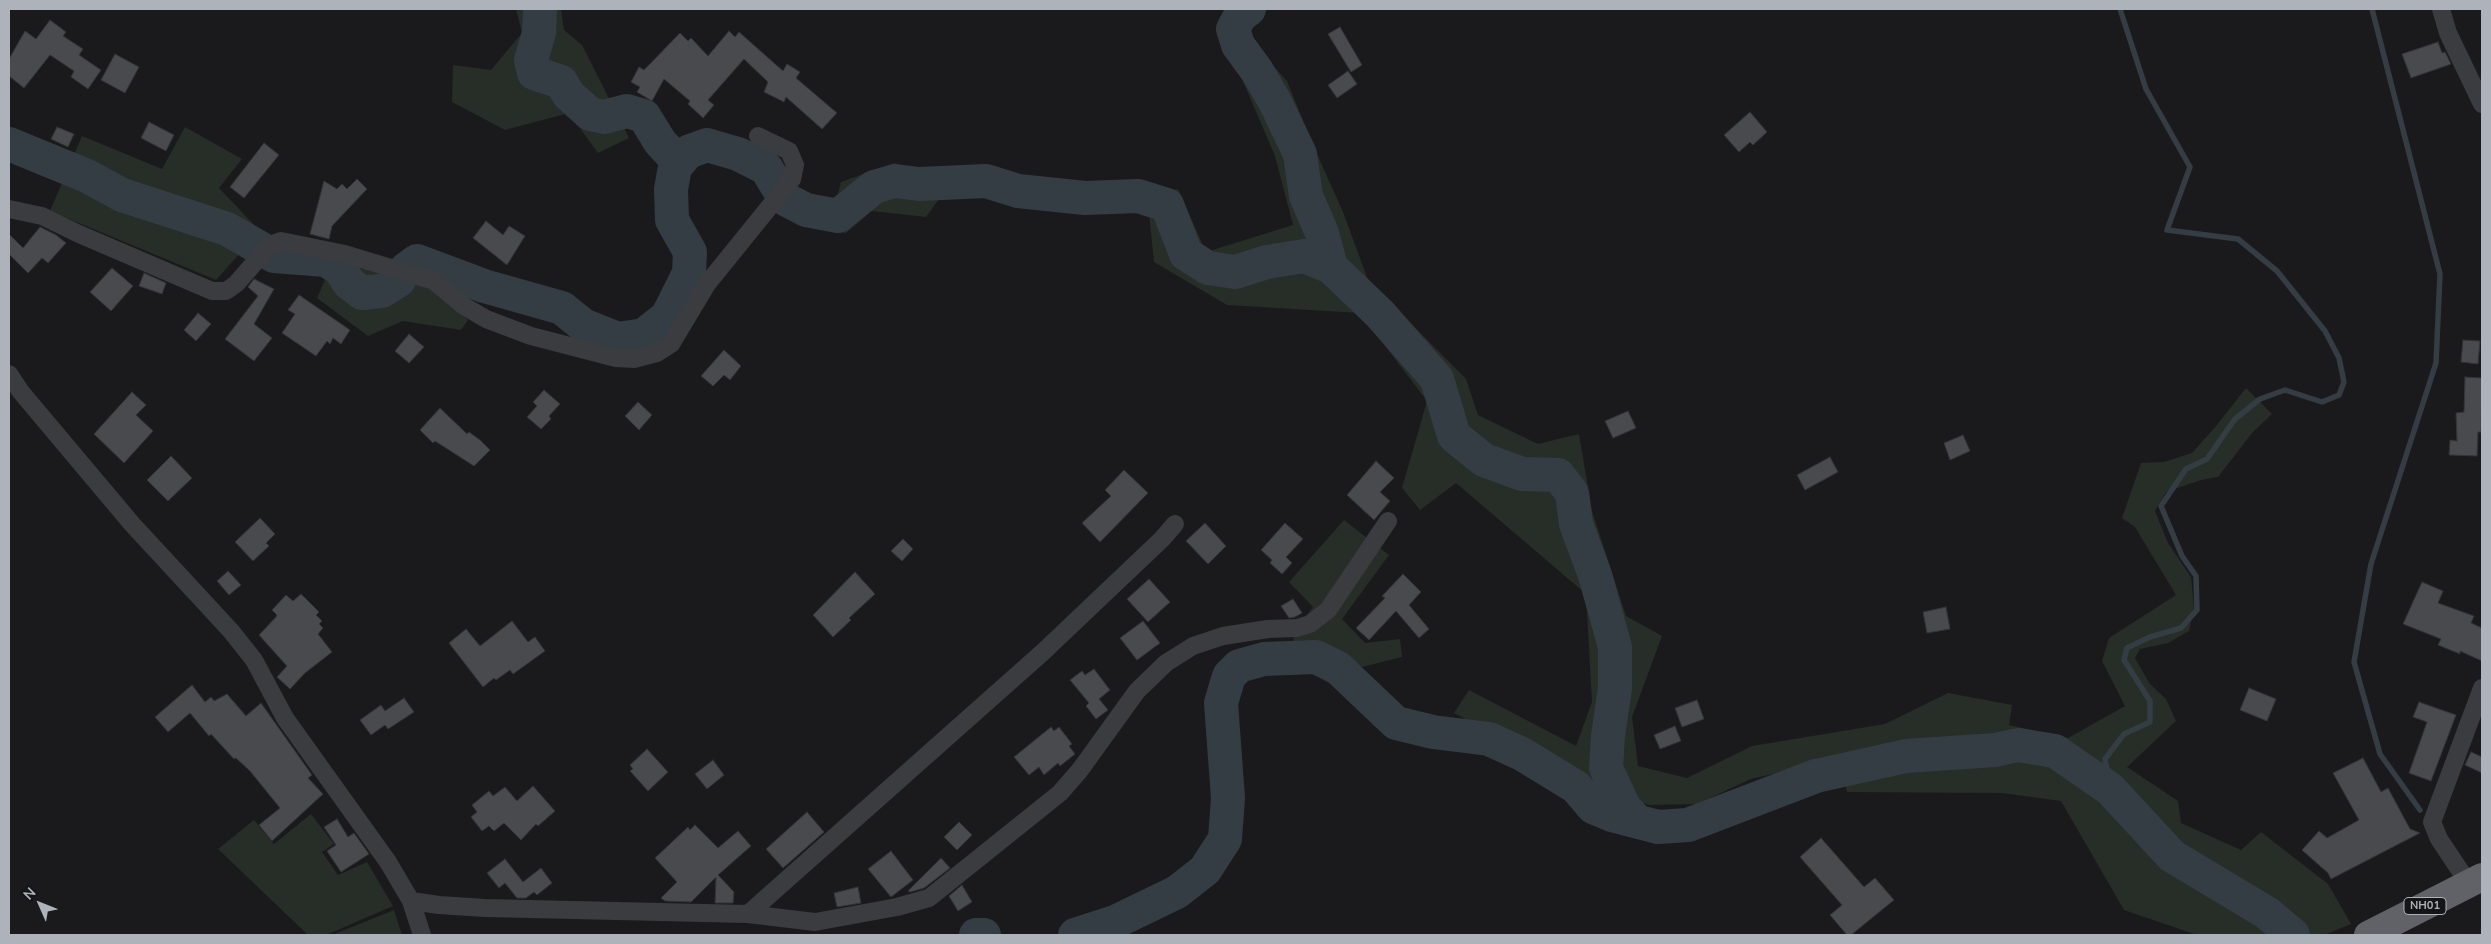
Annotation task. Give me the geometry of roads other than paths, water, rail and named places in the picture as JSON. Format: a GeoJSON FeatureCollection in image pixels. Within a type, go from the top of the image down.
{"type":"FeatureCollection","features":[{"type":"Feature","properties":{"kind":"highway","name":"NH01"},"geometry":{"type":"LineString","coordinates":[[2368,935],[2475,881]]}},
{"type":"Feature","properties":{"kind":"street"},"geometry":{"type":"LineString","coordinates":[[2441,9],[2448,33],[2482,104]]}},
{"type":"Feature","properties":{"kind":"street"},"geometry":{"type":"LineString","coordinates":[[9,209],[42,216],[79,234],[212,291],[226,291],[236,284],[265,251],[282,242],[345,254],[434,281],[464,306],[486,319],[531,336],[616,358],[634,358],[657,353],[671,344],[707,284],[790,183],[795,165],[789,151],[758,136]]}},
{"type":"Feature","properties":{"kind":"street"},"geometry":{"type":"LineString","coordinates":[[9,374],[21,392],[126,517],[231,630],[254,660],[285,718],[388,862],[411,902],[422,935]]}},
{"type":"Feature","properties":{"kind":"street"},"geometry":{"type":"LineString","coordinates":[[411,902],[485,908],[748,914],[815,922],[897,907],[930,898],[1060,793],[1080,770],[1137,691],[1166,664],[1193,646],[1215,638],[1268,629],[1297,628],[1310,624],[1328,610],[1388,521]]}},
{"type":"Feature","properties":{"kind":"street"},"geometry":{"type":"LineString","coordinates":[[748,914],[1043,652],[1155,546],[1175,524]]}},
{"type":"Feature","properties":{"kind":"street"},"geometry":{"type":"LineString","coordinates":[[2475,881],[2439,839],[2432,822],[2482,688]]}},
{"type":"Feature","properties":{"kind":"waterway"},"geometry":{"type":"LineString","coordinates":[[540,9],[539,33],[531,60],[534,73],[561,82],[569,95],[590,114],[604,117],[627,111],[644,116],[660,142],[672,155],[683,157]]}},
{"type":"Feature","properties":{"kind":"waterway"},"geometry":{"type":"LineString","coordinates":[[1249,9],[1240,16],[1233,29],[1238,45],[1257,71],[1274,100],[1300,154],[1306,196],[1322,233],[1331,267]]}},
{"type":"Feature","properties":{"kind":"waterway"},"geometry":{"type":"LineString","coordinates":[[2110,789],[2105,759],[2124,734],[2150,722],[2150,701],[2124,660],[2127,648],[2150,637],[2181,628],[2197,610],[2196,576],[2182,556],[2161,506],[2186,469],[2207,459],[2235,419],[2260,399],[2285,390],[2322,402],[2339,395],[2344,382],[2339,358],[2325,331],[2277,271],[2238,239],[2167,230],[2190,167],[2146,89],[2120,9]]}},
{"type":"Feature","properties":{"kind":"waterway"},"geometry":{"type":"LineString","coordinates":[[2372,9],[2440,274],[2436,363],[2371,564],[2354,662],[2380,754],[2420,810]]}},
{"type":"Feature","properties":{"kind":"waterway"},"geometry":{"type":"LineString","coordinates":[[9,144],[87,176],[122,195],[227,229],[274,256],[326,260],[340,269],[349,283],[362,293],[382,291],[399,280]]}},
{"type":"Feature","properties":{"kind":"waterway"},"geometry":{"type":"LineString","coordinates":[[406,269],[417,261],[484,286],[562,308],[583,325],[618,339],[644,335],[667,317],[689,273],[690,252],[672,220],[671,189],[675,167],[688,152],[707,145],[738,154],[766,168],[785,199],[806,210],[838,216],[874,187],[895,181],[919,184],[986,181],[1018,191],[1085,198],[1138,196],[1167,205],[1186,254],[1208,268],[1235,272],[1267,262],[1304,256],[1331,267],[1380,314],[1437,379],[1454,436],[1484,460],[1522,474],[1558,475],[1572,493],[1576,524],[1595,575],[1615,647],[1615,688],[1608,736],[1606,768],[1624,807],[1636,820]]}},
{"type":"Feature","properties":{"kind":"waterway"},"geometry":{"type":"LineString","coordinates":[[1075,935],[1115,922],[1177,892],[1205,870],[1225,839],[1228,798],[1221,703],[1229,676],[1239,666],[1264,659],[1316,657],[1338,668],[1396,723],[1433,732],[1489,739],[1522,754],[1576,787],[1593,807],[1612,815],[1658,827],[1688,825],[1816,776],[1906,756],[1995,750],[2018,745],[2055,751],[2110,789],[2172,856],[2267,913],[2293,935]]}},
{"type":"Feature","properties":{"kind":"waterway"},"geometry":{"type":"LineString","coordinates":[[976,935],[984,935]]}}]}
